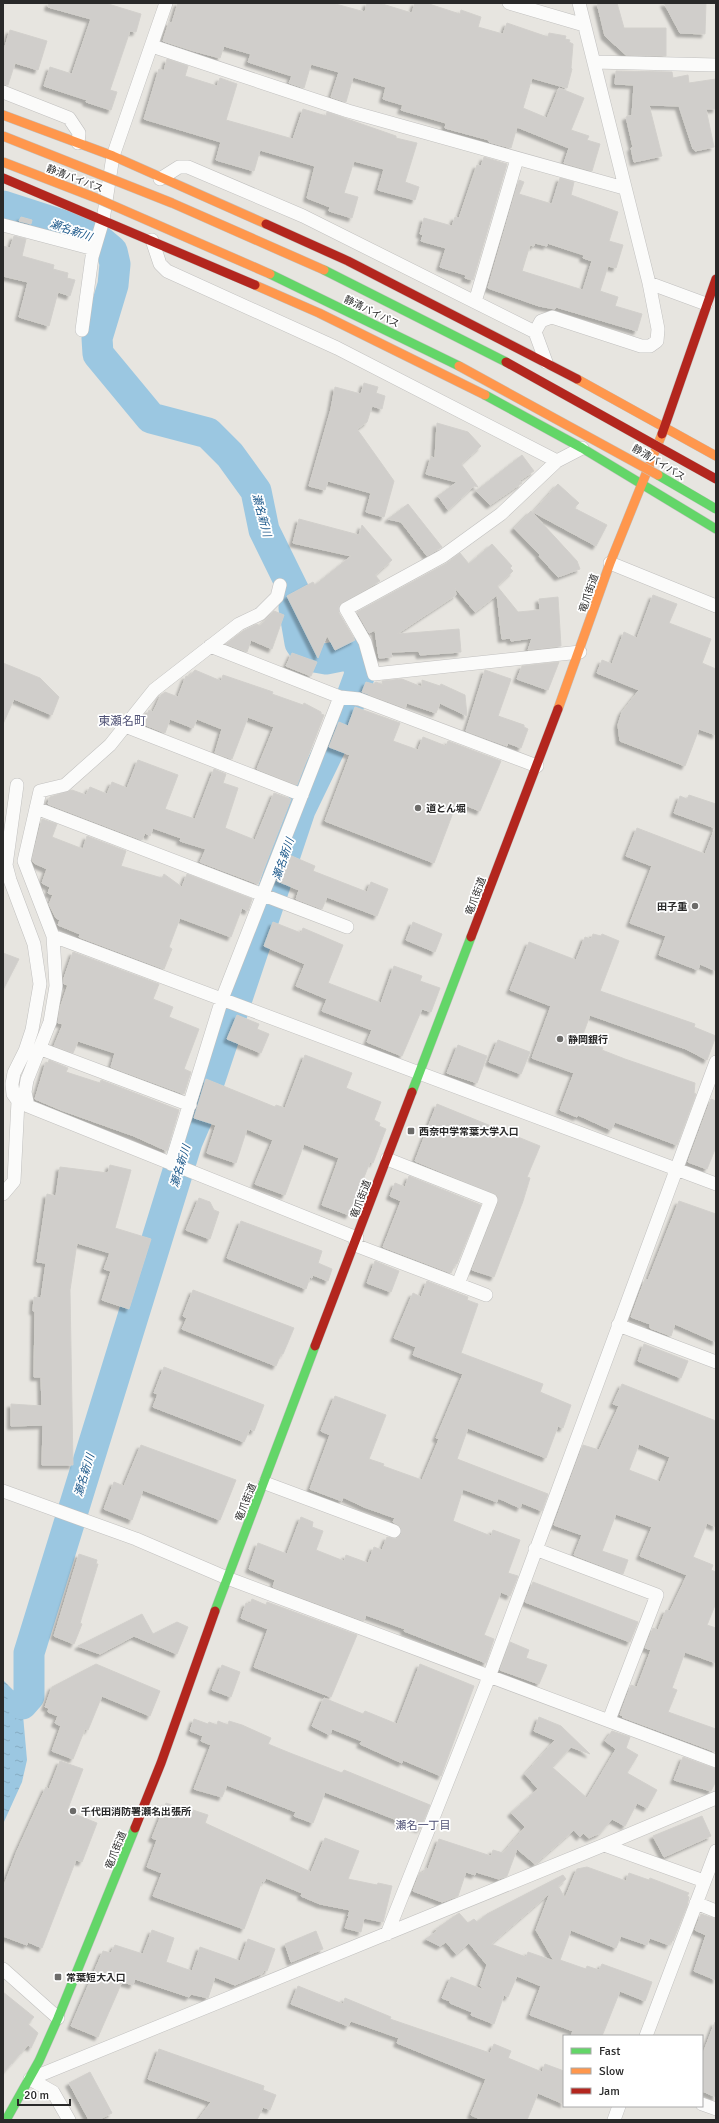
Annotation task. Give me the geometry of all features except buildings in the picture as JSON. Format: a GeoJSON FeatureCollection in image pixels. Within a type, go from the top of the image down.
{"type":"FeatureCollection","features":[{"type":"Feature","properties":{"kind":"main road"},"geometry":{"type":"LineString","coordinates":[[3,115],[113,156],[160,179],[348,261],[546,362],[716,456]]}},
{"type":"Feature","properties":{"kind":"main road","name":"静清バイパス"},"geometry":{"type":"LineString","coordinates":[[3,136],[87,168],[336,276],[522,370],[716,479]]}},
{"type":"Feature","properties":{"kind":"main road","name":"静清バイパス"},"geometry":{"type":"LineString","coordinates":[[3,162],[85,193],[207,244],[325,299],[509,391],[617,450],[716,509]]}},
{"type":"Feature","properties":{"kind":"main road"},"geometry":{"type":"LineString","coordinates":[[3,178],[152,240],[318,313],[473,389],[582,448],[716,529]]}},
{"type":"Feature","properties":{"kind":"main road","name":"竜爪街道"},"geometry":{"type":"LineString","coordinates":[[6,2120],[30,2079],[58,2018],[161,1763],[227,1578],[265,1483],[537,766],[580,652],[610,563],[641,483],[665,427],[706,304],[716,279]]}},
{"type":"Feature","properties":{"kind":"street"},"geometry":{"type":"LineString","coordinates":[[82,330],[94,249],[103,220],[113,156],[166,3]]}},
{"type":"Feature","properties":{"kind":"street"},"geometry":{"type":"LineString","coordinates":[[509,3],[584,25]]}},
{"type":"Feature","properties":{"kind":"street"},"geometry":{"type":"LineString","coordinates":[[535,332],[541,321],[552,317],[641,346],[650,346],[657,341],[658,329],[648,283],[579,3]]}},
{"type":"Feature","properties":{"kind":"street"},"geometry":{"type":"LineString","coordinates":[[152,46],[348,111],[624,188]]}},
{"type":"Feature","properties":{"kind":"street"},"geometry":{"type":"LineString","coordinates":[[594,62],[716,65]]}},
{"type":"Feature","properties":{"kind":"street"},"geometry":{"type":"LineString","coordinates":[[3,92],[69,118],[79,133],[78,143]]}},
{"type":"Feature","properties":{"kind":"street"},"geometry":{"type":"LineString","coordinates":[[476,302],[517,159]]}},
{"type":"Feature","properties":{"kind":"street"},"geometry":{"type":"LineString","coordinates":[[160,179],[179,167],[188,167],[303,216],[535,332],[546,362]]}},
{"type":"Feature","properties":{"kind":"street"},"geometry":{"type":"LineString","coordinates":[[3,225],[94,249]]}},
{"type":"Feature","properties":{"kind":"street"},"geometry":{"type":"LineString","coordinates":[[152,240],[160,264],[167,271],[336,348],[557,462]]}},
{"type":"Feature","properties":{"kind":"street"},"geometry":{"type":"LineString","coordinates":[[648,283],[706,304]]}},
{"type":"Feature","properties":{"kind":"street"},"geometry":{"type":"LineString","coordinates":[[580,652],[374,674],[365,642],[346,609],[443,556],[501,514],[557,462],[582,448]]}},
{"type":"Feature","properties":{"kind":"street"},"geometry":{"type":"LineString","coordinates":[[610,563],[716,606]]}},
{"type":"Feature","properties":{"kind":"street"},"geometry":{"type":"LineString","coordinates":[[3,1194],[14,1181],[27,1080],[41,1049],[50,1022],[56,986],[54,936],[24,861],[40,791],[66,785],[110,745],[154,690],[239,624],[260,614],[277,597],[280,585]]}},
{"type":"Feature","properties":{"kind":"street"},"geometry":{"type":"LineString","coordinates":[[210,646],[340,697],[359,699],[537,766]]}},
{"type":"Feature","properties":{"kind":"street"},"geometry":{"type":"LineString","coordinates":[[171,1164],[222,999],[340,697]]}},
{"type":"Feature","properties":{"kind":"street"},"geometry":{"type":"LineString","coordinates":[[125,726],[302,795]]}},
{"type":"Feature","properties":{"kind":"street"},"geometry":{"type":"LineString","coordinates":[[17,784],[6,865],[10,880],[34,944],[40,984],[32,1030],[25,1051],[14,1073],[12,1084],[13,1094],[23,1104],[486,1295]]}},
{"type":"Feature","properties":{"kind":"street"},"geometry":{"type":"LineString","coordinates":[[36,808],[347,927]]}},
{"type":"Feature","properties":{"kind":"street"},"geometry":{"type":"LineString","coordinates":[[54,936],[716,1184]]}},
{"type":"Feature","properties":{"kind":"street"},"geometry":{"type":"LineString","coordinates":[[41,1049],[190,1105]]}},
{"type":"Feature","properties":{"kind":"street"},"geometry":{"type":"LineString","coordinates":[[387,1934],[489,1677],[675,1168],[716,1062]]}},
{"type":"Feature","properties":{"kind":"street"},"geometry":{"type":"LineString","coordinates":[[387,1159],[491,1200],[458,1284]]}},
{"type":"Feature","properties":{"kind":"street"},"geometry":{"type":"LineString","coordinates":[[618,1325],[716,1362]]}},
{"type":"Feature","properties":{"kind":"street"},"geometry":{"type":"LineString","coordinates":[[265,1483],[394,1531]]}},
{"type":"Feature","properties":{"kind":"street"},"geometry":{"type":"LineString","coordinates":[[3,1491],[136,1539],[227,1578],[716,1761]]}},
{"type":"Feature","properties":{"kind":"street"},"geometry":{"type":"LineString","coordinates":[[535,1549],[657,1595],[609,1720]]}},
{"type":"Feature","properties":{"kind":"street"},"geometry":{"type":"LineString","coordinates":[[30,2079],[716,1798]]}},
{"type":"Feature","properties":{"kind":"street"},"geometry":{"type":"LineString","coordinates":[[604,1845],[704,1881]]}},
{"type":"Feature","properties":{"kind":"street"},"geometry":{"type":"LineString","coordinates":[[646,2035],[716,1851]]}},
{"type":"Feature","properties":{"kind":"street"},"geometry":{"type":"LineString","coordinates":[[696,1903],[716,1911]]}},
{"type":"Feature","properties":{"kind":"street"},"geometry":{"type":"LineString","coordinates":[[3,1970],[58,2018]]}},
{"type":"Feature","properties":{"kind":"street"},"geometry":{"type":"LineString","coordinates":[[30,2079],[53,2092],[69,2120]]}},
{"type":"Feature","properties":{"kind":"street"},"geometry":{"type":"LineString","coordinates":[[703,2104],[716,2109]]}},
{"type":"Feature","properties":{"kind":"street"},"geometry":{"type":"LineString","coordinates":[[614,2120],[619,2107]]}},
{"type":"Feature","properties":{"kind":"water"},"geometry":{"type":"Polygon","coordinates":[[[3,1680],[15,1692],[22,1704],[27,1760],[22,1782],[3,1824],[3,1680]]]}},
{"type":"Feature","properties":{"kind":"waterway","name":"瀬名新川"},"geometry":{"type":"LineString","coordinates":[[3,206],[71,228],[99,240],[112,251],[115,264],[113,285],[97,338],[98,354],[151,418],[208,433],[230,455],[256,491],[264,530],[295,593],[294,608],[300,643],[309,656],[326,659],[356,653],[360,674],[342,723],[300,810],[196,1121],[187,1142],[29,1653],[29,1696],[22,1704]]}},
{"type":"Feature","properties":{"kind":"traffic: fast"},"geometry":{"type":"LineString","coordinates":[[324,270],[506,362]]}},
{"type":"Feature","properties":{"kind":"traffic: fast"},"geometry":{"type":"LineString","coordinates":[[270,274],[459,366]]}},
{"type":"Feature","properties":{"kind":"traffic: fast"},"geometry":{"type":"LineString","coordinates":[[485,395],[582,448],[716,529]]}},
{"type":"Feature","properties":{"kind":"traffic: fast"},"geometry":{"type":"LineString","coordinates":[[658,475],[716,509]]}},
{"type":"Feature","properties":{"kind":"traffic: fast"},"geometry":{"type":"LineString","coordinates":[[412,1092],[471,937]]}},
{"type":"Feature","properties":{"kind":"traffic: fast"},"geometry":{"type":"LineString","coordinates":[[215,1611],[315,1346]]}},
{"type":"Feature","properties":{"kind":"traffic: fast"},"geometry":{"type":"LineString","coordinates":[[6,2120],[39,2061],[58,2018],[135,1828]]}},
{"type":"Feature","properties":{"kind":"traffic: slow"},"geometry":{"type":"LineString","coordinates":[[3,115],[113,156],[266,224]]}},
{"type":"Feature","properties":{"kind":"traffic: slow"},"geometry":{"type":"LineString","coordinates":[[3,136],[172,203],[324,270]]}},
{"type":"Feature","properties":{"kind":"traffic: slow"},"geometry":{"type":"LineString","coordinates":[[3,162],[96,198],[270,274]]}},
{"type":"Feature","properties":{"kind":"traffic: slow"},"geometry":{"type":"LineString","coordinates":[[255,285],[319,313],[485,395]]}},
{"type":"Feature","properties":{"kind":"traffic: slow"},"geometry":{"type":"LineString","coordinates":[[459,366],[658,475]]}},
{"type":"Feature","properties":{"kind":"traffic: slow"},"geometry":{"type":"LineString","coordinates":[[577,379],[716,456]]}},
{"type":"Feature","properties":{"kind":"traffic: slow"},"geometry":{"type":"LineString","coordinates":[[558,709],[610,563],[662,434]]}},
{"type":"Feature","properties":{"kind":"traffic: jam"},"geometry":{"type":"LineString","coordinates":[[3,178],[255,285]]}},
{"type":"Feature","properties":{"kind":"traffic: jam"},"geometry":{"type":"LineString","coordinates":[[266,224],[348,261],[577,379]]}},
{"type":"Feature","properties":{"kind":"traffic: jam"},"geometry":{"type":"LineString","coordinates":[[662,434],[716,279]]}},
{"type":"Feature","properties":{"kind":"traffic: jam"},"geometry":{"type":"LineString","coordinates":[[506,362],[716,479]]}},
{"type":"Feature","properties":{"kind":"traffic: jam"},"geometry":{"type":"LineString","coordinates":[[471,937],[558,709]]}},
{"type":"Feature","properties":{"kind":"traffic: jam"},"geometry":{"type":"LineString","coordinates":[[315,1346],[412,1092]]}},
{"type":"Feature","properties":{"kind":"traffic: jam"},"geometry":{"type":"LineString","coordinates":[[135,1828],[161,1763],[215,1611]]}},
{"type":"Feature","properties":{"kind":"place","name":"道とん堀"},"geometry":{"type":"Point","coordinates":[418,808]}},
{"type":"Feature","properties":{"kind":"place","name":"田子重"},"geometry":{"type":"Point","coordinates":[695,906]}},
{"type":"Feature","properties":{"kind":"place","name":"静岡銀行"},"geometry":{"type":"Point","coordinates":[560,1039]}},
{"type":"Feature","properties":{"kind":"place","name":"西奈中学常葉大学入口"},"geometry":{"type":"Point","coordinates":[411,1131]}},
{"type":"Feature","properties":{"kind":"place","name":"千代田消防署瀬名出張所"},"geometry":{"type":"Point","coordinates":[73,1811]}},
{"type":"Feature","properties":{"kind":"place","name":"常葉短大入口"},"geometry":{"type":"Point","coordinates":[58,1977]}},
{"type":"Feature","properties":{"kind":"district","name":"東瀬名町"},"geometry":{"type":"Point","coordinates":[122,721]}},
{"type":"Feature","properties":{"kind":"district","name":"瀬名一丁目"},"geometry":{"type":"Point","coordinates":[423,1825]}}]}
